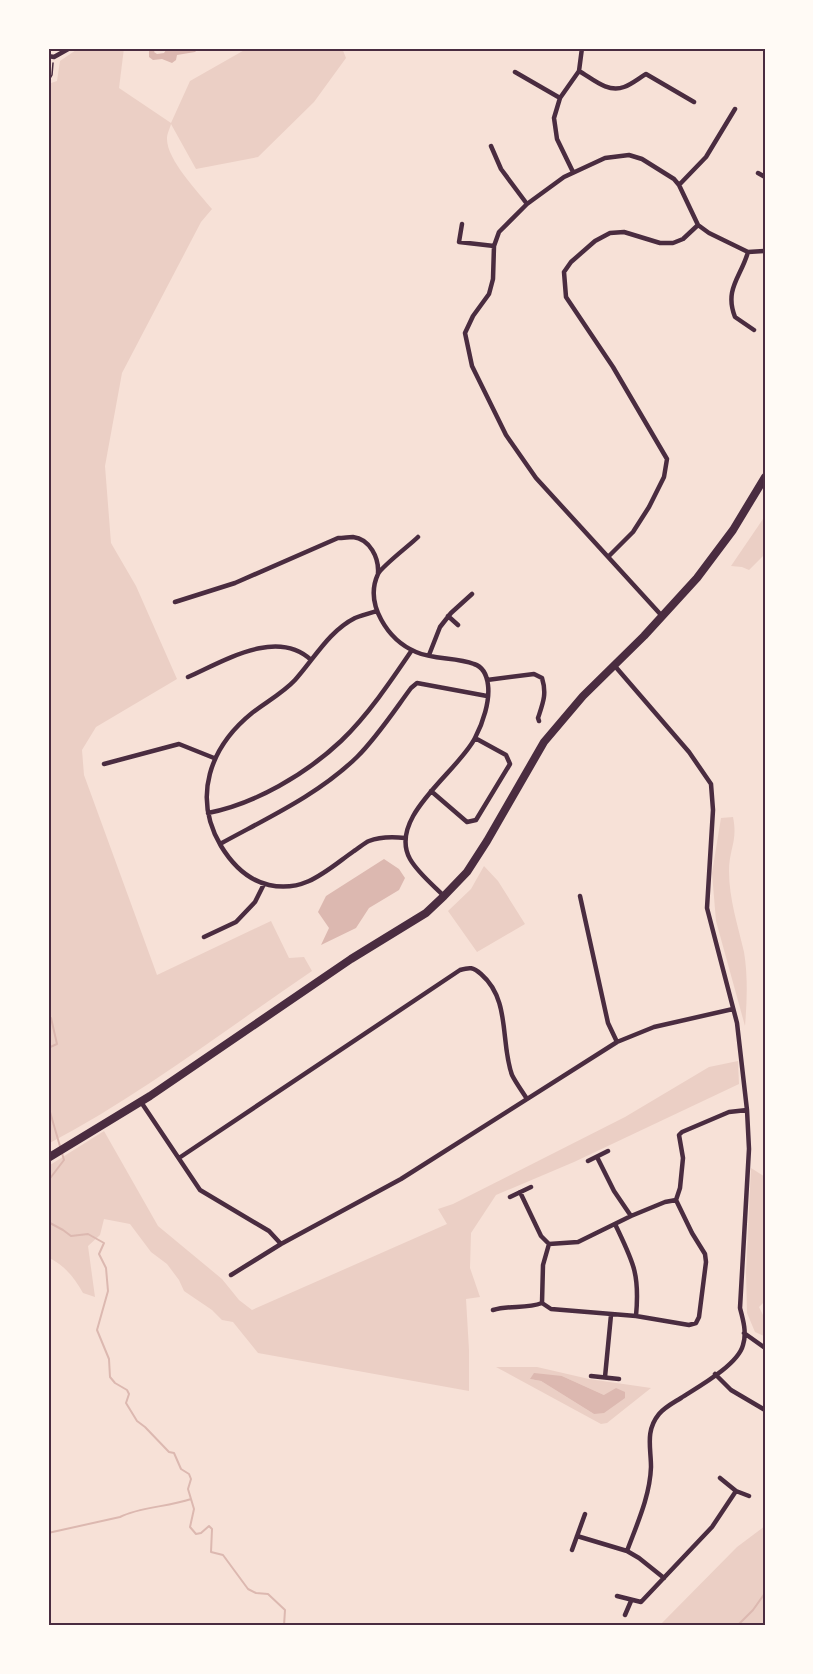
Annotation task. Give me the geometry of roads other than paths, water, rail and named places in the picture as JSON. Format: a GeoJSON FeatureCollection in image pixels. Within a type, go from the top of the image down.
{"type":"FeatureCollection","features":[{"type":"Feature","properties":{"kind":"highway"},"geometry":{"type":"LineString","coordinates":[[49,1157],[141,1102],[351,959],[426,913],[444,896],[467,872],[544,742],[566,714],[663,617],[697,578],[733,530],[765,477]]}},
{"type":"Feature","properties":{"kind":"street"},"geometry":{"type":"LineString","coordinates":[[51,57],[70,48]]}},
{"type":"Feature","properties":{"kind":"street"},"geometry":{"type":"LineString","coordinates":[[573,172],[557,139],[554,118],[560,98],[579,71],[582,48]]}},
{"type":"Feature","properties":{"kind":"street"},"geometry":{"type":"LineString","coordinates":[[579,71],[606,88],[615,89],[626,86],[646,74],[694,102]]}},
{"type":"Feature","properties":{"kind":"street"},"geometry":{"type":"LineString","coordinates":[[515,72],[560,98]]}},
{"type":"Feature","properties":{"kind":"street"},"geometry":{"type":"LineString","coordinates":[[679,185],[706,157],[735,108]]}},
{"type":"Feature","properties":{"kind":"street"},"geometry":{"type":"LineString","coordinates":[[491,146],[501,169],[527,204]]}},
{"type":"Feature","properties":{"kind":"street"},"geometry":{"type":"LineString","coordinates":[[663,617],[536,478],[506,435],[472,366],[465,333],[473,316],[489,294],[493,279],[494,246],[499,232],[527,204],[564,177],[605,158],[629,155],[642,159],[679,185],[698,225],[709,233],[748,252],[765,251]]}},
{"type":"Feature","properties":{"kind":"street"},"geometry":{"type":"LineString","coordinates":[[758,173],[765,177]]}},
{"type":"Feature","properties":{"kind":"street"},"geometry":{"type":"LineString","coordinates":[[462,224],[459,242],[494,246]]}},
{"type":"Feature","properties":{"kind":"street"},"geometry":{"type":"LineString","coordinates":[[608,557],[633,532],[649,507],[664,477],[667,459],[613,367],[566,297],[564,272],[571,262],[595,241],[610,233],[624,232],[660,243],[673,243],[683,239],[698,225]]}},
{"type":"Feature","properties":{"kind":"street"},"geometry":{"type":"LineString","coordinates":[[748,252],[731,289],[730,298],[735,317],[754,330]]}},
{"type":"Feature","properties":{"kind":"street"},"geometry":{"type":"LineString","coordinates":[[175,602],[235,583],[338,538],[355,537],[369,545],[379,562],[374,593],[377,611],[388,632],[412,650],[475,664],[484,670],[487,680],[485,713],[475,738],[451,771],[431,791],[408,821],[405,838],[410,858],[444,896]]}},
{"type":"Feature","properties":{"kind":"street"},"geometry":{"type":"LineString","coordinates":[[378,573],[418,537]]}},
{"type":"Feature","properties":{"kind":"street"},"geometry":{"type":"LineString","coordinates":[[429,655],[440,627],[448,616],[472,594]]}},
{"type":"Feature","properties":{"kind":"street"},"geometry":{"type":"LineString","coordinates":[[377,611],[354,618],[329,638],[294,681],[233,730],[214,758],[209,775],[207,800],[209,822],[229,858],[246,876],[264,884],[290,888],[323,875],[369,841],[395,837],[405,838]]}},
{"type":"Feature","properties":{"kind":"street"},"geometry":{"type":"LineString","coordinates":[[448,616],[458,625]]}},
{"type":"Feature","properties":{"kind":"street"},"geometry":{"type":"LineString","coordinates":[[188,677],[237,654],[278,646],[302,651],[312,660]]}},
{"type":"Feature","properties":{"kind":"street"},"geometry":{"type":"LineString","coordinates":[[208,813],[223,811],[261,797],[301,771],[340,741],[390,682],[412,650]]}},
{"type":"Feature","properties":{"kind":"street"},"geometry":{"type":"LineString","coordinates":[[614,665],[689,752],[711,784],[713,810],[707,908],[733,1009],[742,1056],[749,1149],[740,1308],[744,1344],[740,1352],[715,1374],[665,1407],[657,1416],[649,1437],[650,1483],[627,1551]]}},
{"type":"Feature","properties":{"kind":"street"},"geometry":{"type":"LineString","coordinates":[[487,680],[534,674],[542,678],[546,690],[539,721]]}},
{"type":"Feature","properties":{"kind":"street"},"geometry":{"type":"LineString","coordinates":[[220,844],[284,809],[326,782],[358,756],[417,683],[487,696]]}},
{"type":"Feature","properties":{"kind":"street"},"geometry":{"type":"LineString","coordinates":[[431,791],[467,822],[476,820],[510,764],[506,755],[475,738]]}},
{"type":"Feature","properties":{"kind":"street"},"geometry":{"type":"LineString","coordinates":[[104,764],[179,744],[214,758]]}},
{"type":"Feature","properties":{"kind":"street"},"geometry":{"type":"LineString","coordinates":[[204,937],[236,922],[255,902],[264,884]]}},
{"type":"Feature","properties":{"kind":"street"},"geometry":{"type":"LineString","coordinates":[[580,896],[608,1023],[617,1042]]}},
{"type":"Feature","properties":{"kind":"street"},"geometry":{"type":"LineString","coordinates":[[179,1158],[460,970],[467,968],[474,968],[495,991],[501,1008],[512,1074],[527,1099]]}},
{"type":"Feature","properties":{"kind":"street"},"geometry":{"type":"LineString","coordinates":[[231,1275],[280,1244],[401,1179],[617,1042],[654,1027],[733,1009]]}},
{"type":"Feature","properties":{"kind":"street"},"geometry":{"type":"LineString","coordinates":[[141,1102],[200,1190],[269,1231],[280,1244]]}},
{"type":"Feature","properties":{"kind":"street"},"geometry":{"type":"LineString","coordinates":[[542,1303],[550,1309],[696,1323],[699,1317],[706,1262],[705,1254],[676,1200],[680,1188],[683,1158],[678,1135],[729,1112],[747,1110]]}},
{"type":"Feature","properties":{"kind":"street"},"geometry":{"type":"LineString","coordinates":[[588,1161],[608,1151]]}},
{"type":"Feature","properties":{"kind":"street"},"geometry":{"type":"LineString","coordinates":[[597,1156],[614,1191],[631,1216]]}},
{"type":"Feature","properties":{"kind":"street"},"geometry":{"type":"LineString","coordinates":[[510,1197],[531,1186]]}},
{"type":"Feature","properties":{"kind":"street"},"geometry":{"type":"LineString","coordinates":[[520,1192],[541,1236],[549,1244],[578,1242],[631,1216],[676,1200]]}},
{"type":"Feature","properties":{"kind":"street"},"geometry":{"type":"LineString","coordinates":[[615,1224],[630,1255],[637,1277],[636,1316]]}},
{"type":"Feature","properties":{"kind":"street"},"geometry":{"type":"LineString","coordinates":[[542,1303],[543,1265],[549,1244]]}},
{"type":"Feature","properties":{"kind":"street"},"geometry":{"type":"LineString","coordinates":[[493,1310],[509,1306],[532,1307],[542,1303]]}},
{"type":"Feature","properties":{"kind":"street"},"geometry":{"type":"LineString","coordinates":[[605,1377],[610,1315]]}},
{"type":"Feature","properties":{"kind":"street"},"geometry":{"type":"LineString","coordinates":[[744,1333],[765,1348]]}},
{"type":"Feature","properties":{"kind":"street"},"geometry":{"type":"LineString","coordinates":[[715,1374],[731,1390],[765,1410]]}},
{"type":"Feature","properties":{"kind":"street"},"geometry":{"type":"LineString","coordinates":[[591,1376],[619,1379]]}},
{"type":"Feature","properties":{"kind":"street"},"geometry":{"type":"LineString","coordinates":[[720,1478],[736,1491],[749,1496]]}},
{"type":"Feature","properties":{"kind":"street"},"geometry":{"type":"LineString","coordinates":[[617,1596],[641,1602],[712,1527],[736,1491]]}},
{"type":"Feature","properties":{"kind":"street"},"geometry":{"type":"LineString","coordinates":[[572,1550],[585,1514]]}},
{"type":"Feature","properties":{"kind":"street"},"geometry":{"type":"LineString","coordinates":[[577,1536],[627,1551],[664,1578]]}},
{"type":"Feature","properties":{"kind":"street"},"geometry":{"type":"LineString","coordinates":[[625,1615],[631,1601]]}},
{"type":"Feature","properties":{"kind":"waterway"},"geometry":{"type":"LineString","coordinates":[[48,1018],[51,1018],[57,1044],[48,1048]]}},
{"type":"Feature","properties":{"kind":"waterway"},"geometry":{"type":"LineString","coordinates":[[48,1105],[64,1160],[48,1181]]}},
{"type":"Feature","properties":{"kind":"waterway"},"geometry":{"type":"LineString","coordinates":[[48,1198],[50,1223],[71,1236],[88,1234],[104,1243],[99,1254],[106,1268],[108,1291],[97,1330],[109,1359],[110,1377],[127,1390],[129,1394],[126,1403],[137,1421],[169,1452],[174,1453],[181,1469],[189,1474],[191,1479],[188,1489],[194,1509],[190,1527],[196,1534],[209,1526],[212,1529],[211,1552],[223,1555],[248,1589],[256,1593],[268,1594],[285,1610],[284,1626]]}},
{"type":"Feature","properties":{"kind":"waterway"},"geometry":{"type":"LineString","coordinates":[[48,1533],[191,1499]]}},
{"type":"Feature","properties":{"kind":"waterway"},"geometry":{"type":"LineString","coordinates":[[737,1626],[753,1610],[765,1593]]}},
{"type":"Feature","properties":{"kind":"waterway"},"geometry":{"type":"LineString","coordinates":[[340,1626],[346,1624],[352,1626]]}}]}
